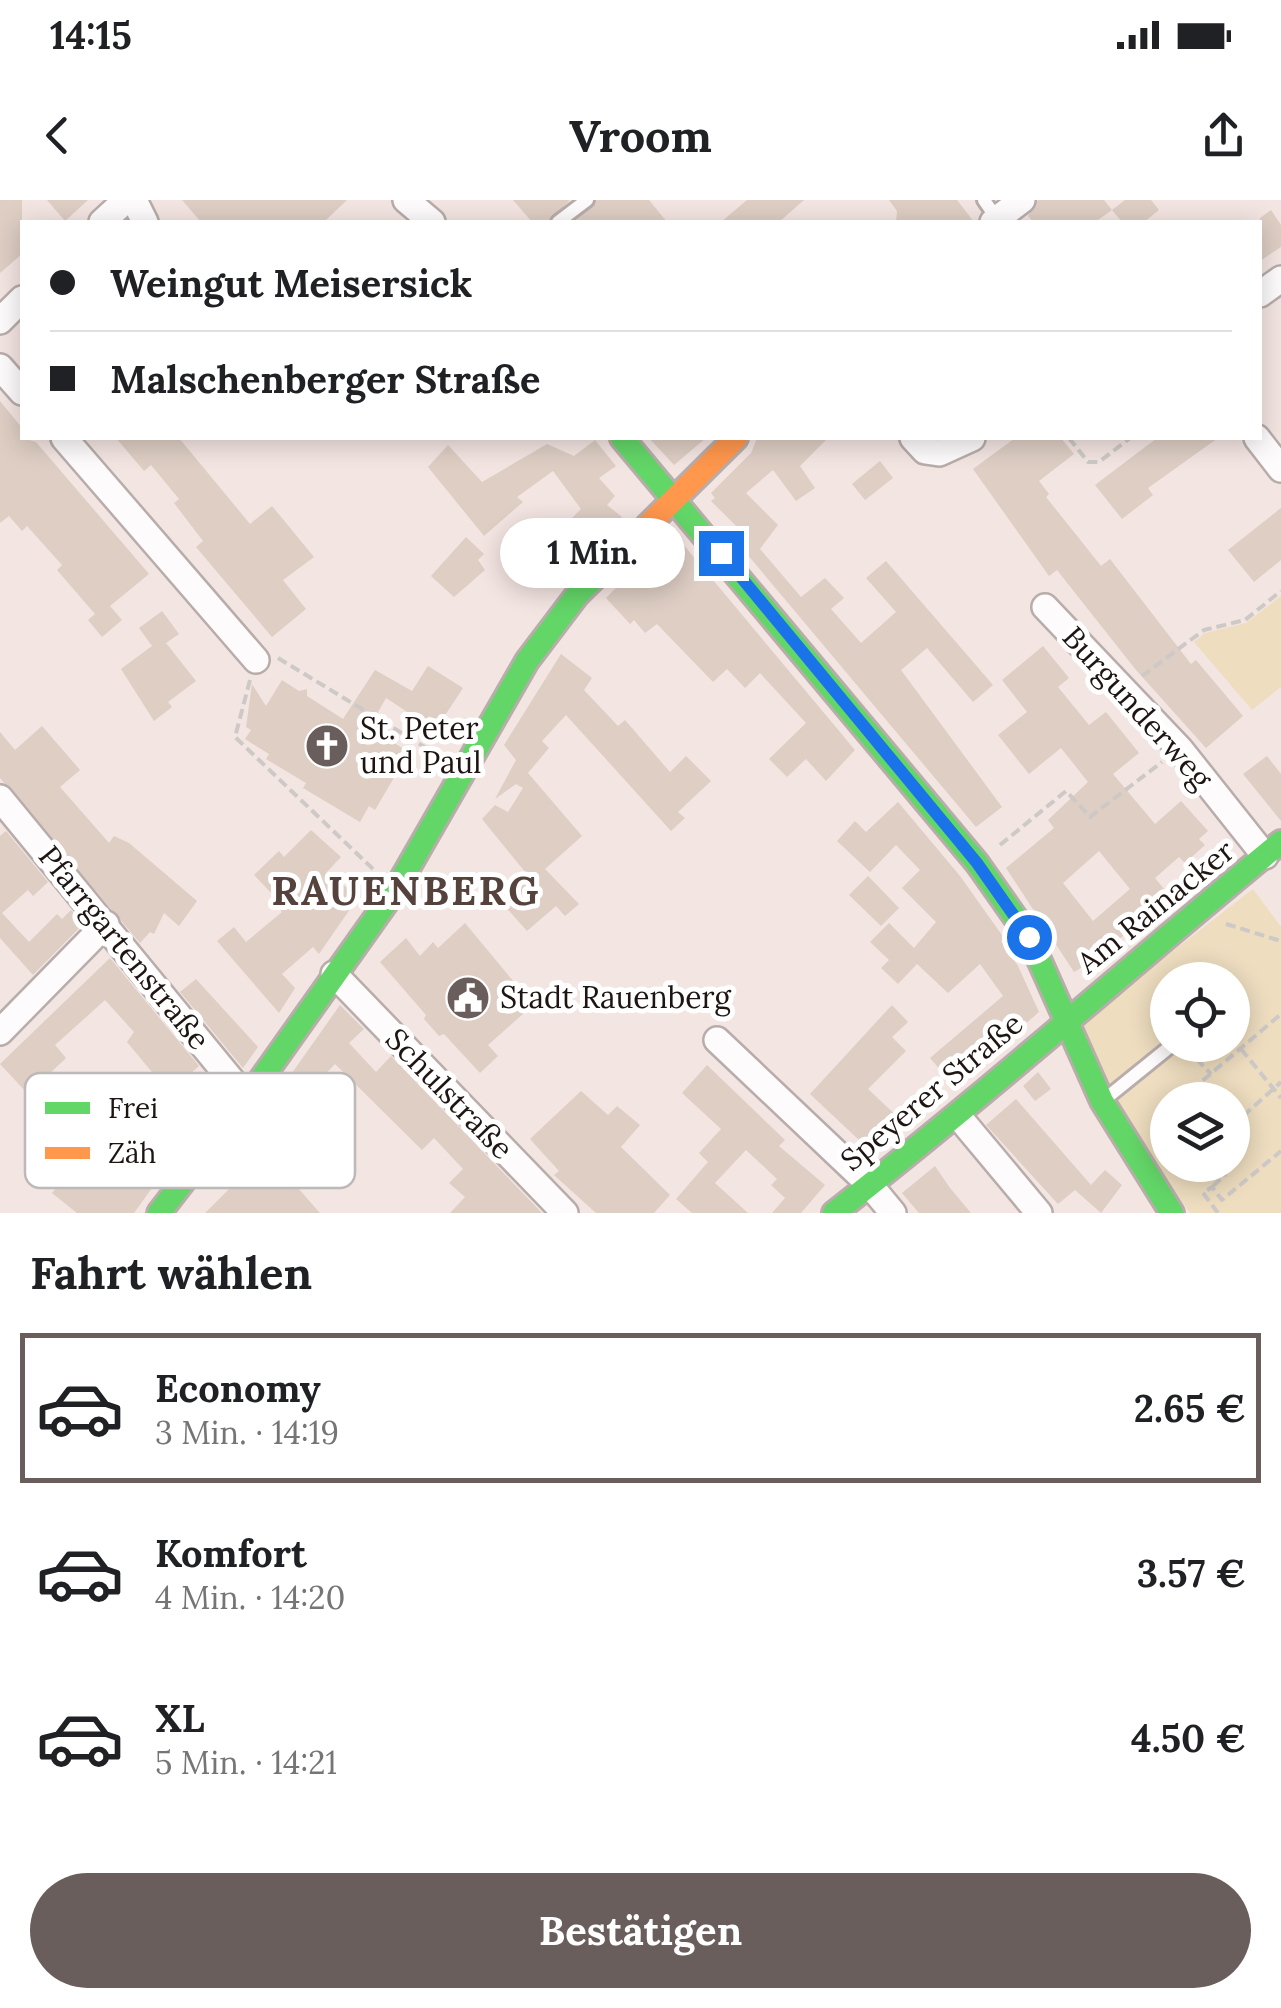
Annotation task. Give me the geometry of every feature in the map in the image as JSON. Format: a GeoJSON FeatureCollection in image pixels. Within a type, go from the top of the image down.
{"type":"FeatureCollection","features":[{"type":"Feature","properties":{"kind":"street"},"geometry":{"type":"LineString","coordinates":[[104,220],[126,200]]}},
{"type":"Feature","properties":{"kind":"street"},"geometry":{"type":"LineString","coordinates":[[406,200],[430,220]]}},
{"type":"Feature","properties":{"kind":"street"},"geometry":{"type":"LineString","coordinates":[[992,214],[1022,200]]}},
{"type":"Feature","properties":{"kind":"street"},"geometry":{"type":"LineString","coordinates":[[0,321],[20,301]]}},
{"type":"Feature","properties":{"kind":"street"},"geometry":{"type":"LineString","coordinates":[[0,367],[20,390]]}},
{"type":"Feature","properties":{"kind":"street"},"geometry":{"type":"LineString","coordinates":[[66,440],[256,660]]}},
{"type":"Feature","properties":{"kind":"street"},"geometry":{"type":"LineString","coordinates":[[624,440],[977,863],[1029,937],[1068,1017],[1102,1101],[1172,1213]]}},
{"type":"Feature","properties":{"kind":"street"},"geometry":{"type":"LineString","coordinates":[[265,1073],[396,888],[527,660],[567,608],[672,497],[734,440]]}},
{"type":"Feature","properties":{"kind":"street"},"geometry":{"type":"LineString","coordinates":[[915,440],[926,451],[938,452],[967,440]]}},
{"type":"Feature","properties":{"kind":"street"},"geometry":{"type":"LineString","coordinates":[[1258,440],[1281,470]]}},
{"type":"Feature","properties":{"kind":"street","name":"Burgunderweg"},"geometry":{"type":"LineString","coordinates":[[1045,608],[1273,849]]}},
{"type":"Feature","properties":{"kind":"street","name":"Pfarrgartenstraße"},"geometry":{"type":"LineString","coordinates":[[0,798],[226,1073]]}},
{"type":"Feature","properties":{"kind":"street","name":"Am Rainacker"},"geometry":{"type":"LineString","coordinates":[[1068,1017],[1273,849]]}},
{"type":"Feature","properties":{"kind":"street"},"geometry":{"type":"LineString","coordinates":[[0,1032],[106,924]]}},
{"type":"Feature","properties":{"kind":"street","name":"Schulstraße"},"geometry":{"type":"LineString","coordinates":[[334,974],[565,1213]]}},
{"type":"Feature","properties":{"kind":"street","name":"Speyerer Straße"},"geometry":{"type":"LineString","coordinates":[[834,1213],[958,1116],[1068,1017]]}},
{"type":"Feature","properties":{"kind":"street"},"geometry":{"type":"LineString","coordinates":[[718,1040],[868,1184],[893,1213]]}},
{"type":"Feature","properties":{"kind":"street"},"geometry":{"type":"LineString","coordinates":[[958,1116],[1040,1213]]}},
{"type":"Feature","properties":{"kind":"street"},"geometry":{"type":"LineString","coordinates":[[160,1213],[179,1188]]}},
{"type":"Feature","properties":{"kind":"lane"},"geometry":{"type":"LineString","coordinates":[[561,220],[587,200]]}},
{"type":"Feature","properties":{"kind":"lane"},"geometry":{"type":"LineString","coordinates":[[1102,1101],[1151,1062]]}},
{"type":"Feature","properties":{"kind":"path"},"geometry":{"type":"LineString","coordinates":[[1071,440],[1088,462],[1100,462],[1128,440]]}},
{"type":"Feature","properties":{"kind":"path"},"geometry":{"type":"LineString","coordinates":[[1124,692],[1203,632],[1244,620],[1281,591]]}},
{"type":"Feature","properties":{"kind":"path"},"geometry":{"type":"LineString","coordinates":[[396,888],[306,810],[235,737],[256,660],[274,656],[463,770]]}},
{"type":"Feature","properties":{"kind":"path"},"geometry":{"type":"LineString","coordinates":[[977,863],[1066,791],[1090,817],[1180,749]]}},
{"type":"Feature","properties":{"kind":"path"},"geometry":{"type":"LineString","coordinates":[[1187,923],[1228,924],[1281,941]]}},
{"type":"Feature","properties":{"kind":"path"},"geometry":{"type":"LineString","coordinates":[[1250,1041],[1281,1014]]}},
{"type":"Feature","properties":{"kind":"path"},"geometry":{"type":"LineString","coordinates":[[1250,1060],[1281,1098]]}},
{"type":"Feature","properties":{"kind":"path"},"geometry":{"type":"LineString","coordinates":[[1199,1062],[1212,1076]]}},
{"type":"Feature","properties":{"kind":"path"},"geometry":{"type":"LineString","coordinates":[[1204,1082],[1227,1062]]}},
{"type":"Feature","properties":{"kind":"path"},"geometry":{"type":"LineString","coordinates":[[1250,1110],[1281,1082]]}},
{"type":"Feature","properties":{"kind":"path"},"geometry":{"type":"LineString","coordinates":[[1212,1187],[1222,1200],[1281,1150]]}},
{"type":"Feature","properties":{"kind":"path"},"geometry":{"type":"LineString","coordinates":[[1217,1182],[1203,1193],[1218,1213]]}},
{"type":"Feature","properties":{"kind":"shaded area"},"geometry":{"type":"Polygon","coordinates":[[[1281,596],[1281,687],[1252,710],[1194,642],[1205,633],[1246,623],[1281,596]]]}},
{"type":"Feature","properties":{"kind":"shaded area"},"geometry":{"type":"Polygon","coordinates":[[[1253,889],[1281,927],[1281,1213],[1190,1213],[1168,1182],[1250,1182],[1250,1082],[1150,1082],[1150,1156],[1130,1127],[1080,1023],[1150,969],[1150,1062],[1250,1062],[1250,962],[1159,962],[1253,889]]]}},
{"type":"Feature","properties":{"kind":"building"},"geometry":{"type":"Polygon","coordinates":[[[0,200],[22,200],[20,256],[0,273],[0,200]]]}},
{"type":"Feature","properties":{"kind":"building"},"geometry":{"type":"Polygon","coordinates":[[[47,200],[88,200],[66,220],[47,200]]]}},
{"type":"Feature","properties":{"kind":"building"},"geometry":{"type":"Polygon","coordinates":[[[182,200],[347,200],[326,220],[199,220],[182,200]]]}},
{"type":"Feature","properties":{"kind":"building"},"geometry":{"type":"Polygon","coordinates":[[[513,200],[570,200],[550,220],[530,220],[513,200]]]}},
{"type":"Feature","properties":{"kind":"building"},"geometry":{"type":"Polygon","coordinates":[[[597,200],[649,200],[665,220],[576,220],[597,200]]]}},
{"type":"Feature","properties":{"kind":"building"},"geometry":{"type":"Polygon","coordinates":[[[747,200],[804,200],[781,220],[723,220],[747,200]]]}},
{"type":"Feature","properties":{"kind":"building"},"geometry":{"type":"Polygon","coordinates":[[[889,200],[957,200],[972,220],[896,220],[897,211],[889,200]]]}},
{"type":"Feature","properties":{"kind":"building"},"geometry":{"type":"Polygon","coordinates":[[[1038,200],[1104,200],[1112,210],[1098,220],[1031,220],[1028,216],[1038,200]]]}},
{"type":"Feature","properties":{"kind":"building"},"geometry":{"type":"Polygon","coordinates":[[[1125,200],[1151,200],[1159,210],[1146,220],[1120,220],[1112,210],[1125,200]]]}},
{"type":"Feature","properties":{"kind":"building"},"geometry":{"type":"Polygon","coordinates":[[[1271,210],[1281,225],[1281,247],[1262,260],[1262,220],[1271,210]]]}},
{"type":"Feature","properties":{"kind":"building"},"geometry":{"type":"Polygon","coordinates":[[[0,401],[20,426],[20,440],[36,442],[149,574],[110,606],[122,620],[102,637],[88,620],[95,614],[57,570],[62,565],[27,526],[22,531],[9,516],[0,523],[0,401]]]}},
{"type":"Feature","properties":{"kind":"building"},"geometry":{"type":"Polygon","coordinates":[[[118,440],[181,440],[250,524],[272,506],[314,557],[283,580],[306,609],[272,637],[196,547],[203,541],[174,503],[179,499],[151,465],[144,471],[118,440]]]}},
{"type":"Feature","properties":{"kind":"building"},"geometry":{"type":"Polygon","coordinates":[[[595,440],[616,466],[599,478],[615,496],[607,505],[622,517],[589,554],[561,529],[581,509],[553,471],[517,497],[523,502],[484,536],[428,467],[448,445],[482,482],[547,444],[574,456],[595,440]]]}},
{"type":"Feature","properties":{"kind":"building"},"geometry":{"type":"Polygon","coordinates":[[[651,440],[704,440],[674,465],[651,440]]]}},
{"type":"Feature","properties":{"kind":"building"},"geometry":{"type":"Polygon","coordinates":[[[756,440],[826,440],[800,466],[815,488],[796,501],[773,470],[746,493],[778,525],[760,549],[801,597],[825,578],[844,598],[831,609],[861,643],[896,612],[866,578],[886,561],[993,685],[973,702],[927,648],[901,670],[1002,807],[976,827],[736,541],[745,535],[711,501],[715,498],[711,493],[751,453],[756,440]]]}},
{"type":"Feature","properties":{"kind":"building"},"geometry":{"type":"Polygon","coordinates":[[[1012,440],[1063,440],[1074,454],[1039,481],[1049,494],[1046,497],[1101,566],[1110,559],[1191,664],[1196,660],[1243,716],[1206,748],[1136,670],[1057,570],[1049,576],[973,469],[1012,440]]]}},
{"type":"Feature","properties":{"kind":"building"},"geometry":{"type":"Polygon","coordinates":[[[1154,440],[1215,440],[1148,488],[1153,495],[1122,519],[1095,485],[1154,440]]]}},
{"type":"Feature","properties":{"kind":"building"},"geometry":{"type":"Polygon","coordinates":[[[880,461],[893,478],[865,500],[852,484],[880,461]]]}},
{"type":"Feature","properties":{"kind":"building"},"geometry":{"type":"Polygon","coordinates":[[[1281,508],[1281,560],[1254,582],[1228,550],[1281,508]]]}},
{"type":"Feature","properties":{"kind":"building"},"geometry":{"type":"Polygon","coordinates":[[[672,531],[855,750],[826,781],[806,759],[787,777],[769,759],[806,723],[760,673],[745,688],[727,669],[713,682],[657,624],[645,633],[634,620],[630,624],[606,598],[672,531]]]}},
{"type":"Feature","properties":{"kind":"building"},"geometry":{"type":"Polygon","coordinates":[[[466,537],[484,554],[478,560],[485,570],[454,597],[431,576],[466,537]]]}},
{"type":"Feature","properties":{"kind":"building"},"geometry":{"type":"Polygon","coordinates":[[[162,611],[179,634],[166,643],[196,681],[168,702],[172,707],[154,721],[121,669],[152,646],[139,628],[162,611]]]}},
{"type":"Feature","properties":{"kind":"building"},"geometry":{"type":"Polygon","coordinates":[[[1043,646],[1069,678],[1058,687],[1089,725],[1106,712],[1139,753],[1113,774],[1155,824],[1181,801],[1208,831],[1199,839],[1205,845],[1185,863],[1179,857],[1155,878],[1173,900],[1147,921],[1143,917],[1103,955],[1074,972],[1006,868],[1054,828],[1048,820],[1088,782],[1061,748],[1029,774],[998,735],[1027,712],[1002,680],[1043,646]],[[1099,851],[1063,883],[1093,921],[1130,889],[1099,851]]]}},
{"type":"Feature","properties":{"kind":"building"},"geometry":{"type":"Polygon","coordinates":[[[561,654],[592,678],[584,690],[618,726],[625,720],[670,772],[686,756],[711,781],[678,812],[685,818],[671,831],[566,715],[542,741],[549,748],[528,773],[582,836],[545,869],[579,904],[565,916],[556,906],[527,931],[501,902],[530,878],[482,819],[495,805],[508,812],[523,788],[516,784],[495,799],[516,760],[504,745],[561,654]]]}},
{"type":"Feature","properties":{"kind":"building","name":"St. Peter und Paul"},"geometry":{"type":"Polygon","coordinates":[[[428,666],[463,688],[440,723],[429,716],[424,723],[386,698],[369,728],[409,752],[375,810],[369,806],[360,822],[303,788],[306,783],[266,759],[269,754],[245,739],[251,730],[246,727],[252,684],[266,706],[282,680],[299,691],[307,689],[307,696],[343,719],[375,670],[412,691],[428,666]]]}},
{"type":"Feature","properties":{"kind":"building"},"geometry":{"type":"Polygon","coordinates":[[[42,726],[80,770],[60,787],[109,843],[114,836],[129,843],[197,901],[179,926],[164,913],[154,934],[150,932],[140,943],[0,778],[0,732],[15,750],[42,726]]]}},
{"type":"Feature","properties":{"kind":"building"},"geometry":{"type":"Polygon","coordinates":[[[1267,756],[1281,774],[1281,821],[1243,774],[1267,756]]]}},
{"type":"Feature","properties":{"kind":"building"},"geometry":{"type":"Polygon","coordinates":[[[898,802],[960,876],[1004,938],[1001,941],[1018,966],[1039,1012],[954,1086],[930,1058],[1003,996],[980,964],[948,993],[917,964],[898,984],[881,968],[889,960],[870,942],[889,923],[914,948],[936,922],[902,888],[920,870],[896,845],[870,872],[837,841],[855,821],[866,832],[898,802]]]}},
{"type":"Feature","properties":{"kind":"building"},"geometry":{"type":"Polygon","coordinates":[[[311,830],[341,857],[326,873],[359,896],[319,954],[313,947],[282,974],[295,988],[279,1013],[217,941],[234,927],[246,942],[282,912],[274,903],[277,899],[254,875],[279,851],[284,857],[311,830]]]}},
{"type":"Feature","properties":{"kind":"building"},"geometry":{"type":"Polygon","coordinates":[[[6,831],[48,882],[33,896],[28,890],[2,913],[29,942],[57,914],[62,919],[71,910],[83,924],[33,975],[0,938],[0,836],[6,831]]]}},
{"type":"Feature","properties":{"kind":"building"},"geometry":{"type":"Polygon","coordinates":[[[868,876],[899,908],[881,926],[849,895],[868,876]]]}},
{"type":"Feature","properties":{"kind":"building","name":"Stadt Rauenberg"},"geometry":{"type":"Polygon","coordinates":[[[465,923],[533,1005],[488,1045],[498,1056],[480,1073],[444,1034],[439,1036],[380,962],[406,938],[420,956],[433,942],[438,948],[465,923]]]}},
{"type":"Feature","properties":{"kind":"building"},"geometry":{"type":"Polygon","coordinates":[[[110,958],[199,1066],[191,1073],[151,1073],[127,1042],[134,1032],[105,1000],[55,1045],[66,1058],[50,1073],[25,1073],[25,1091],[0,1064],[110,958]]]}},
{"type":"Feature","properties":{"kind":"building"},"geometry":{"type":"Polygon","coordinates":[[[196,979],[258,1047],[243,1068],[180,992],[196,979]]]}},
{"type":"Feature","properties":{"kind":"building"},"geometry":{"type":"Polygon","coordinates":[[[340,1005],[364,1029],[349,1043],[376,1072],[391,1056],[542,1213],[450,1213],[465,1197],[449,1183],[463,1169],[434,1138],[422,1150],[355,1084],[355,1073],[344,1073],[335,1064],[326,1073],[292,1073],[340,1005]]]}},
{"type":"Feature","properties":{"kind":"building"},"geometry":{"type":"Polygon","coordinates":[[[892,1005],[908,1022],[892,1037],[906,1051],[868,1089],[904,1123],[874,1154],[810,1094],[892,1005]]]}},
{"type":"Feature","properties":{"kind":"building"},"geometry":{"type":"Polygon","coordinates":[[[707,1065],[785,1140],[779,1146],[825,1185],[801,1213],[772,1213],[785,1198],[771,1185],[777,1179],[746,1150],[715,1183],[748,1213],[692,1213],[676,1199],[708,1162],[699,1153],[721,1129],[682,1093],[707,1065]]]}},
{"type":"Feature","properties":{"kind":"building"},"geometry":{"type":"Polygon","coordinates":[[[1038,1072],[1051,1089],[1035,1101],[1023,1086],[1038,1072]]]}},
{"type":"Feature","properties":{"kind":"building"},"geometry":{"type":"Polygon","coordinates":[[[581,1091],[608,1115],[617,1106],[640,1125],[621,1147],[670,1195],[654,1213],[596,1213],[554,1175],[559,1171],[530,1139],[581,1091]]]}},
{"type":"Feature","properties":{"kind":"building"},"geometry":{"type":"Polygon","coordinates":[[[1016,1099],[1091,1185],[1105,1170],[1122,1185],[1101,1213],[1075,1190],[1058,1204],[986,1125],[1016,1099]]]}},
{"type":"Feature","properties":{"kind":"building"},"geometry":{"type":"Polygon","coordinates":[[[935,1166],[971,1213],[919,1213],[902,1193],[935,1166]]]}},
{"type":"Feature","properties":{"kind":"building"},"geometry":{"type":"Polygon","coordinates":[[[56,1188],[152,1188],[134,1213],[77,1213],[52,1193],[56,1188]]]}},
{"type":"Feature","properties":{"kind":"building"},"geometry":{"type":"Polygon","coordinates":[[[230,1188],[298,1188],[320,1213],[205,1213],[230,1188]]]}},
{"type":"Feature","properties":{"kind":"traffic: fast"},"geometry":{"type":"LineString","coordinates":[[624,440],[977,863],[1029,937],[1102,1101],[1172,1213]]}},
{"type":"Feature","properties":{"kind":"traffic: fast"},"geometry":{"type":"LineString","coordinates":[[265,1073],[396,889],[527,661],[577,595],[623,550]]}},
{"type":"Feature","properties":{"kind":"traffic: fast"},"geometry":{"type":"LineString","coordinates":[[834,1213],[1281,842]]}},
{"type":"Feature","properties":{"kind":"traffic: fast"},"geometry":{"type":"LineString","coordinates":[[159,1213],[178,1188]]}},
{"type":"Feature","properties":{"kind":"traffic: slow"},"geometry":{"type":"LineString","coordinates":[[623,550],[734,440]]}},
{"type":"Feature","properties":{"kind":"place","name":"St. Peter und Paul"},"geometry":{"type":"Point","coordinates":[327,746]}},
{"type":"Feature","properties":{"kind":"place","name":"Stadt Rauenberg"},"geometry":{"type":"Point","coordinates":[468,998]}},
{"type":"Feature","properties":{"kind":"district","name":"RAUENBERG"},"geometry":{"type":"Point","coordinates":[406,891]}},
{"type":"Feature","properties":{"kind":"route"},"geometry":{"type":"LineString","coordinates":[[721,553],[977,863],[1029,937]]}}]}
